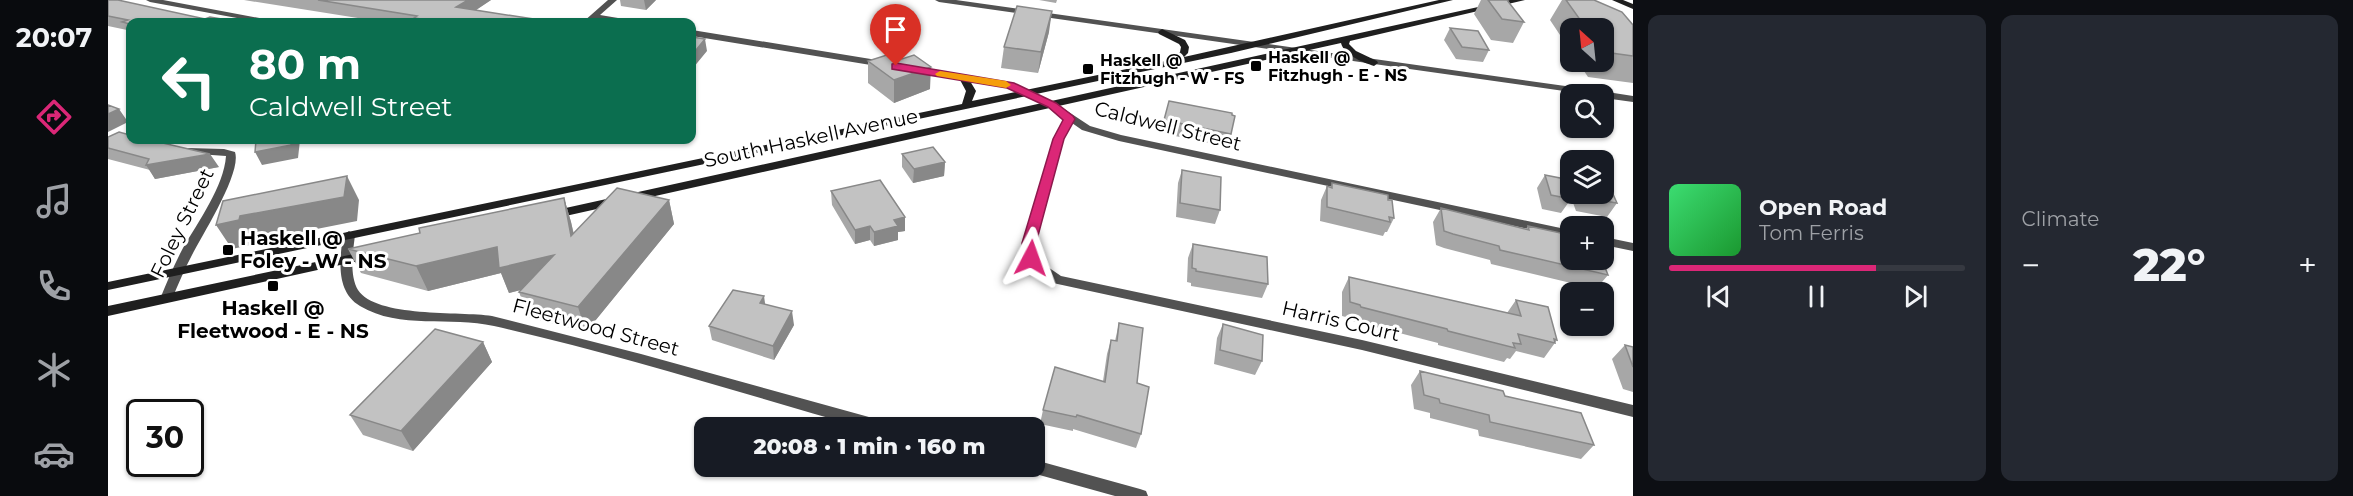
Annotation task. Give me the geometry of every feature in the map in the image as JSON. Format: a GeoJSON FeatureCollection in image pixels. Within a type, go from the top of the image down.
{"type":"FeatureCollection","features":[{"type":"Feature","properties":{"kind":"main road","name":"South Haskell Avenue"},"geometry":{"type":"LineString","coordinates":[[108,286],[1029,92],[1449,0]]}},
{"type":"Feature","properties":{"kind":"main road","name":"South Haskell Avenue"},"geometry":{"type":"LineString","coordinates":[[540,218],[1521,0]]}},
{"type":"Feature","properties":{"kind":"main road"},"geometry":{"type":"LineString","coordinates":[[1616,0],[1633,7]]}},
{"type":"Feature","properties":{"kind":"main road"},"geometry":{"type":"LineString","coordinates":[[1162,32],[1182,42],[1185,47],[1184,52],[1174,61]]}},
{"type":"Feature","properties":{"kind":"main road"},"geometry":{"type":"LineString","coordinates":[[1346,39],[1348,49],[1374,63]]}},
{"type":"Feature","properties":{"kind":"main road"},"geometry":{"type":"LineString","coordinates":[[964,78],[971,91],[966,105]]}},
{"type":"Feature","properties":{"kind":"main road"},"geometry":{"type":"LineString","coordinates":[[108,311],[380,253]]}},
{"type":"Feature","properties":{"kind":"street"},"geometry":{"type":"LineString","coordinates":[[150,0],[248,18]]}},
{"type":"Feature","properties":{"kind":"street"},"geometry":{"type":"LineString","coordinates":[[593,18],[613,0]]}},
{"type":"Feature","properties":{"kind":"street"},"geometry":{"type":"LineString","coordinates":[[939,0],[1560,89]]}},
{"type":"Feature","properties":{"kind":"street"},"geometry":{"type":"LineString","coordinates":[[1004,9],[1007,0]]}},
{"type":"Feature","properties":{"kind":"street"},"geometry":{"type":"LineString","coordinates":[[696,34],[896,66]]}},
{"type":"Feature","properties":{"kind":"street","name":"Caldwell Street"},"geometry":{"type":"LineString","coordinates":[[907,68],[1010,85],[1029,92],[1052,105],[1086,128],[1119,138],[1560,232]]}},
{"type":"Feature","properties":{"kind":"street"},"geometry":{"type":"LineString","coordinates":[[1614,97],[1633,99]]}},
{"type":"Feature","properties":{"kind":"street","name":"Harris Court"},"geometry":{"type":"LineString","coordinates":[[1070,119],[1058,139],[1029,243],[1031,258],[1040,270],[1057,280],[1339,340],[1633,411]]}},
{"type":"Feature","properties":{"kind":"street","name":"Foley Street"},"geometry":{"type":"LineString","coordinates":[[166,299],[224,183],[232,160],[231,154],[224,152],[172,149]]}},
{"type":"Feature","properties":{"kind":"street","name":"Fleetwood Street"},"geometry":{"type":"LineString","coordinates":[[349,235],[346,260],[350,284],[361,301],[386,313],[489,320],[846,417]]}},
{"type":"Feature","properties":{"kind":"street"},"geometry":{"type":"LineString","coordinates":[[1614,243],[1633,247]]}},
{"type":"Feature","properties":{"kind":"street"},"geometry":{"type":"LineString","coordinates":[[1045,470],[1140,496]]}},
{"type":"Feature","properties":{"kind":"building"},"geometry":{"type":"Polygon","coordinates":[[[108,0],[118,0],[200,18],[126,20],[108,16],[108,0]]]}},
{"type":"Feature","properties":{"kind":"building"},"geometry":{"type":"Polygon","coordinates":[[[318,0],[468,0],[456,7],[527,18],[414,18],[417,16],[318,0]]]}},
{"type":"Feature","properties":{"kind":"building"},"geometry":{"type":"Polygon","coordinates":[[[1488,0],[1507,0],[1524,22],[1502,19],[1488,0]]]}},
{"type":"Feature","properties":{"kind":"building"},"geometry":{"type":"Polygon","coordinates":[[[1566,0],[1594,0],[1622,12],[1633,25],[1633,56],[1614,53],[1614,18],[1579,18],[1566,0]]]}},
{"type":"Feature","properties":{"kind":"building"},"geometry":{"type":"Polygon","coordinates":[[[1017,6],[1052,11],[1041,52],[1004,47],[1017,6]]]}},
{"type":"Feature","properties":{"kind":"building"},"geometry":{"type":"Polygon","coordinates":[[[1450,28],[1478,31],[1489,50],[1462,47],[1450,28]]]}},
{"type":"Feature","properties":{"kind":"building"},"geometry":{"type":"Polygon","coordinates":[[[696,38],[705,39],[696,50],[696,38]]]}},
{"type":"Feature","properties":{"kind":"building"},"geometry":{"type":"Polygon","coordinates":[[[893,53],[902,59],[914,55],[931,67],[894,80],[868,61],[893,53]]]}},
{"type":"Feature","properties":{"kind":"building"},"geometry":{"type":"Polygon","coordinates":[[[1169,101],[1232,113],[1235,116],[1231,134],[1164,120],[1169,101]]]}},
{"type":"Feature","properties":{"kind":"building"},"geometry":{"type":"Polygon","coordinates":[[[108,105],[119,109],[108,114],[108,105]]]}},
{"type":"Feature","properties":{"kind":"building"},"geometry":{"type":"Polygon","coordinates":[[[119,132],[126,134],[126,144],[167,144],[210,154],[146,165],[149,159],[108,148],[108,137],[119,132]]]}},
{"type":"Feature","properties":{"kind":"building"},"geometry":{"type":"Polygon","coordinates":[[[256,144],[291,144],[291,145],[255,152],[256,144]]]}},
{"type":"Feature","properties":{"kind":"building"},"geometry":{"type":"Polygon","coordinates":[[[933,147],[945,162],[914,169],[902,154],[933,147]]]}},
{"type":"Feature","properties":{"kind":"building"},"geometry":{"type":"Polygon","coordinates":[[[1182,170],[1221,177],[1220,210],[1180,203],[1182,170]]]}},
{"type":"Feature","properties":{"kind":"building"},"geometry":{"type":"Polygon","coordinates":[[[1545,175],[1560,178],[1560,197],[1551,195],[1545,175]]]}},
{"type":"Feature","properties":{"kind":"building"},"geometry":{"type":"Polygon","coordinates":[[[347,176],[344,197],[240,216],[239,220],[216,225],[223,201],[347,176]]]}},
{"type":"Feature","properties":{"kind":"building"},"geometry":{"type":"Polygon","coordinates":[[[880,180],[905,217],[894,220],[898,226],[874,232],[870,226],[855,230],[831,191],[880,180]]]}},
{"type":"Feature","properties":{"kind":"building"},"geometry":{"type":"Polygon","coordinates":[[[1332,183],[1388,195],[1388,200],[1392,200],[1394,218],[1389,217],[1390,222],[1327,207],[1327,186],[1332,188],[1332,183]]]}},
{"type":"Feature","properties":{"kind":"building"},"geometry":{"type":"Polygon","coordinates":[[[617,188],[669,200],[578,307],[519,292],[554,255],[499,268],[497,247],[416,266],[348,249],[420,233],[419,228],[564,198],[571,236],[617,188]]]}},
{"type":"Feature","properties":{"kind":"building"},"geometry":{"type":"Polygon","coordinates":[[[1441,208],[1529,230],[1528,226],[1560,233],[1560,264],[1500,250],[1499,246],[1444,231],[1441,208]]]}},
{"type":"Feature","properties":{"kind":"building"},"geometry":{"type":"Polygon","coordinates":[[[1193,244],[1267,257],[1268,284],[1196,271],[1192,268],[1193,244]]]}},
{"type":"Feature","properties":{"kind":"building"},"geometry":{"type":"Polygon","coordinates":[[[1586,270],[1606,270],[1608,275],[1586,270]]]}},
{"type":"Feature","properties":{"kind":"building"},"geometry":{"type":"Polygon","coordinates":[[[1349,277],[1521,316],[1516,300],[1548,307],[1557,340],[1554,339],[1555,343],[1518,334],[1521,344],[1513,343],[1515,348],[1361,307],[1350,302],[1349,277]]]}},
{"type":"Feature","properties":{"kind":"building"},"geometry":{"type":"Polygon","coordinates":[[[733,290],[764,296],[760,303],[792,311],[773,346],[709,326],[733,290]]]}},
{"type":"Feature","properties":{"kind":"building"},"geometry":{"type":"Polygon","coordinates":[[[1119,323],[1143,328],[1137,383],[1149,387],[1141,434],[1077,415],[1076,417],[1043,410],[1055,367],[1105,382],[1111,340],[1117,341],[1119,323]]]}},
{"type":"Feature","properties":{"kind":"building"},"geometry":{"type":"Polygon","coordinates":[[[1223,324],[1263,335],[1262,361],[1220,350],[1223,324]]]}},
{"type":"Feature","properties":{"kind":"building"},"geometry":{"type":"Polygon","coordinates":[[[435,329],[483,342],[401,431],[350,415],[435,329]]]}},
{"type":"Feature","properties":{"kind":"building"},"geometry":{"type":"Polygon","coordinates":[[[1625,345],[1633,347],[1633,367],[1625,345]]]}},
{"type":"Feature","properties":{"kind":"building"},"geometry":{"type":"Polygon","coordinates":[[[1420,371],[1503,391],[1505,396],[1581,413],[1594,445],[1490,422],[1489,415],[1440,403],[1439,399],[1424,395],[1420,371]]]}},
{"type":"Feature","properties":{"kind":"slow traffic"},"geometry":{"type":"LineString","coordinates":[[940,74],[1006,85]]}},
{"type":"Feature","properties":{"kind":"place","name":"Haskell @ Fitzhugh - E - NS"},"geometry":{"type":"Point","coordinates":[1256,66]}},
{"type":"Feature","properties":{"kind":"place","name":"Haskell @ Fitzhugh - W - FS"},"geometry":{"type":"Point","coordinates":[1088,69]}},
{"type":"Feature","properties":{"kind":"place","name":"Haskell @ Foley - W - NS"},"geometry":{"type":"Point","coordinates":[228,250]}},
{"type":"Feature","properties":{"kind":"place","name":"Haskell @ Fleetwood - E - NS"},"geometry":{"type":"Point","coordinates":[273,286]}},
{"type":"Feature","properties":{"kind":"route"},"geometry":{"type":"LineString","coordinates":[[896,66],[1010,85],[1029,92],[1052,105],[1070,119],[1058,139],[1029,243],[1031,258]]}}]}
